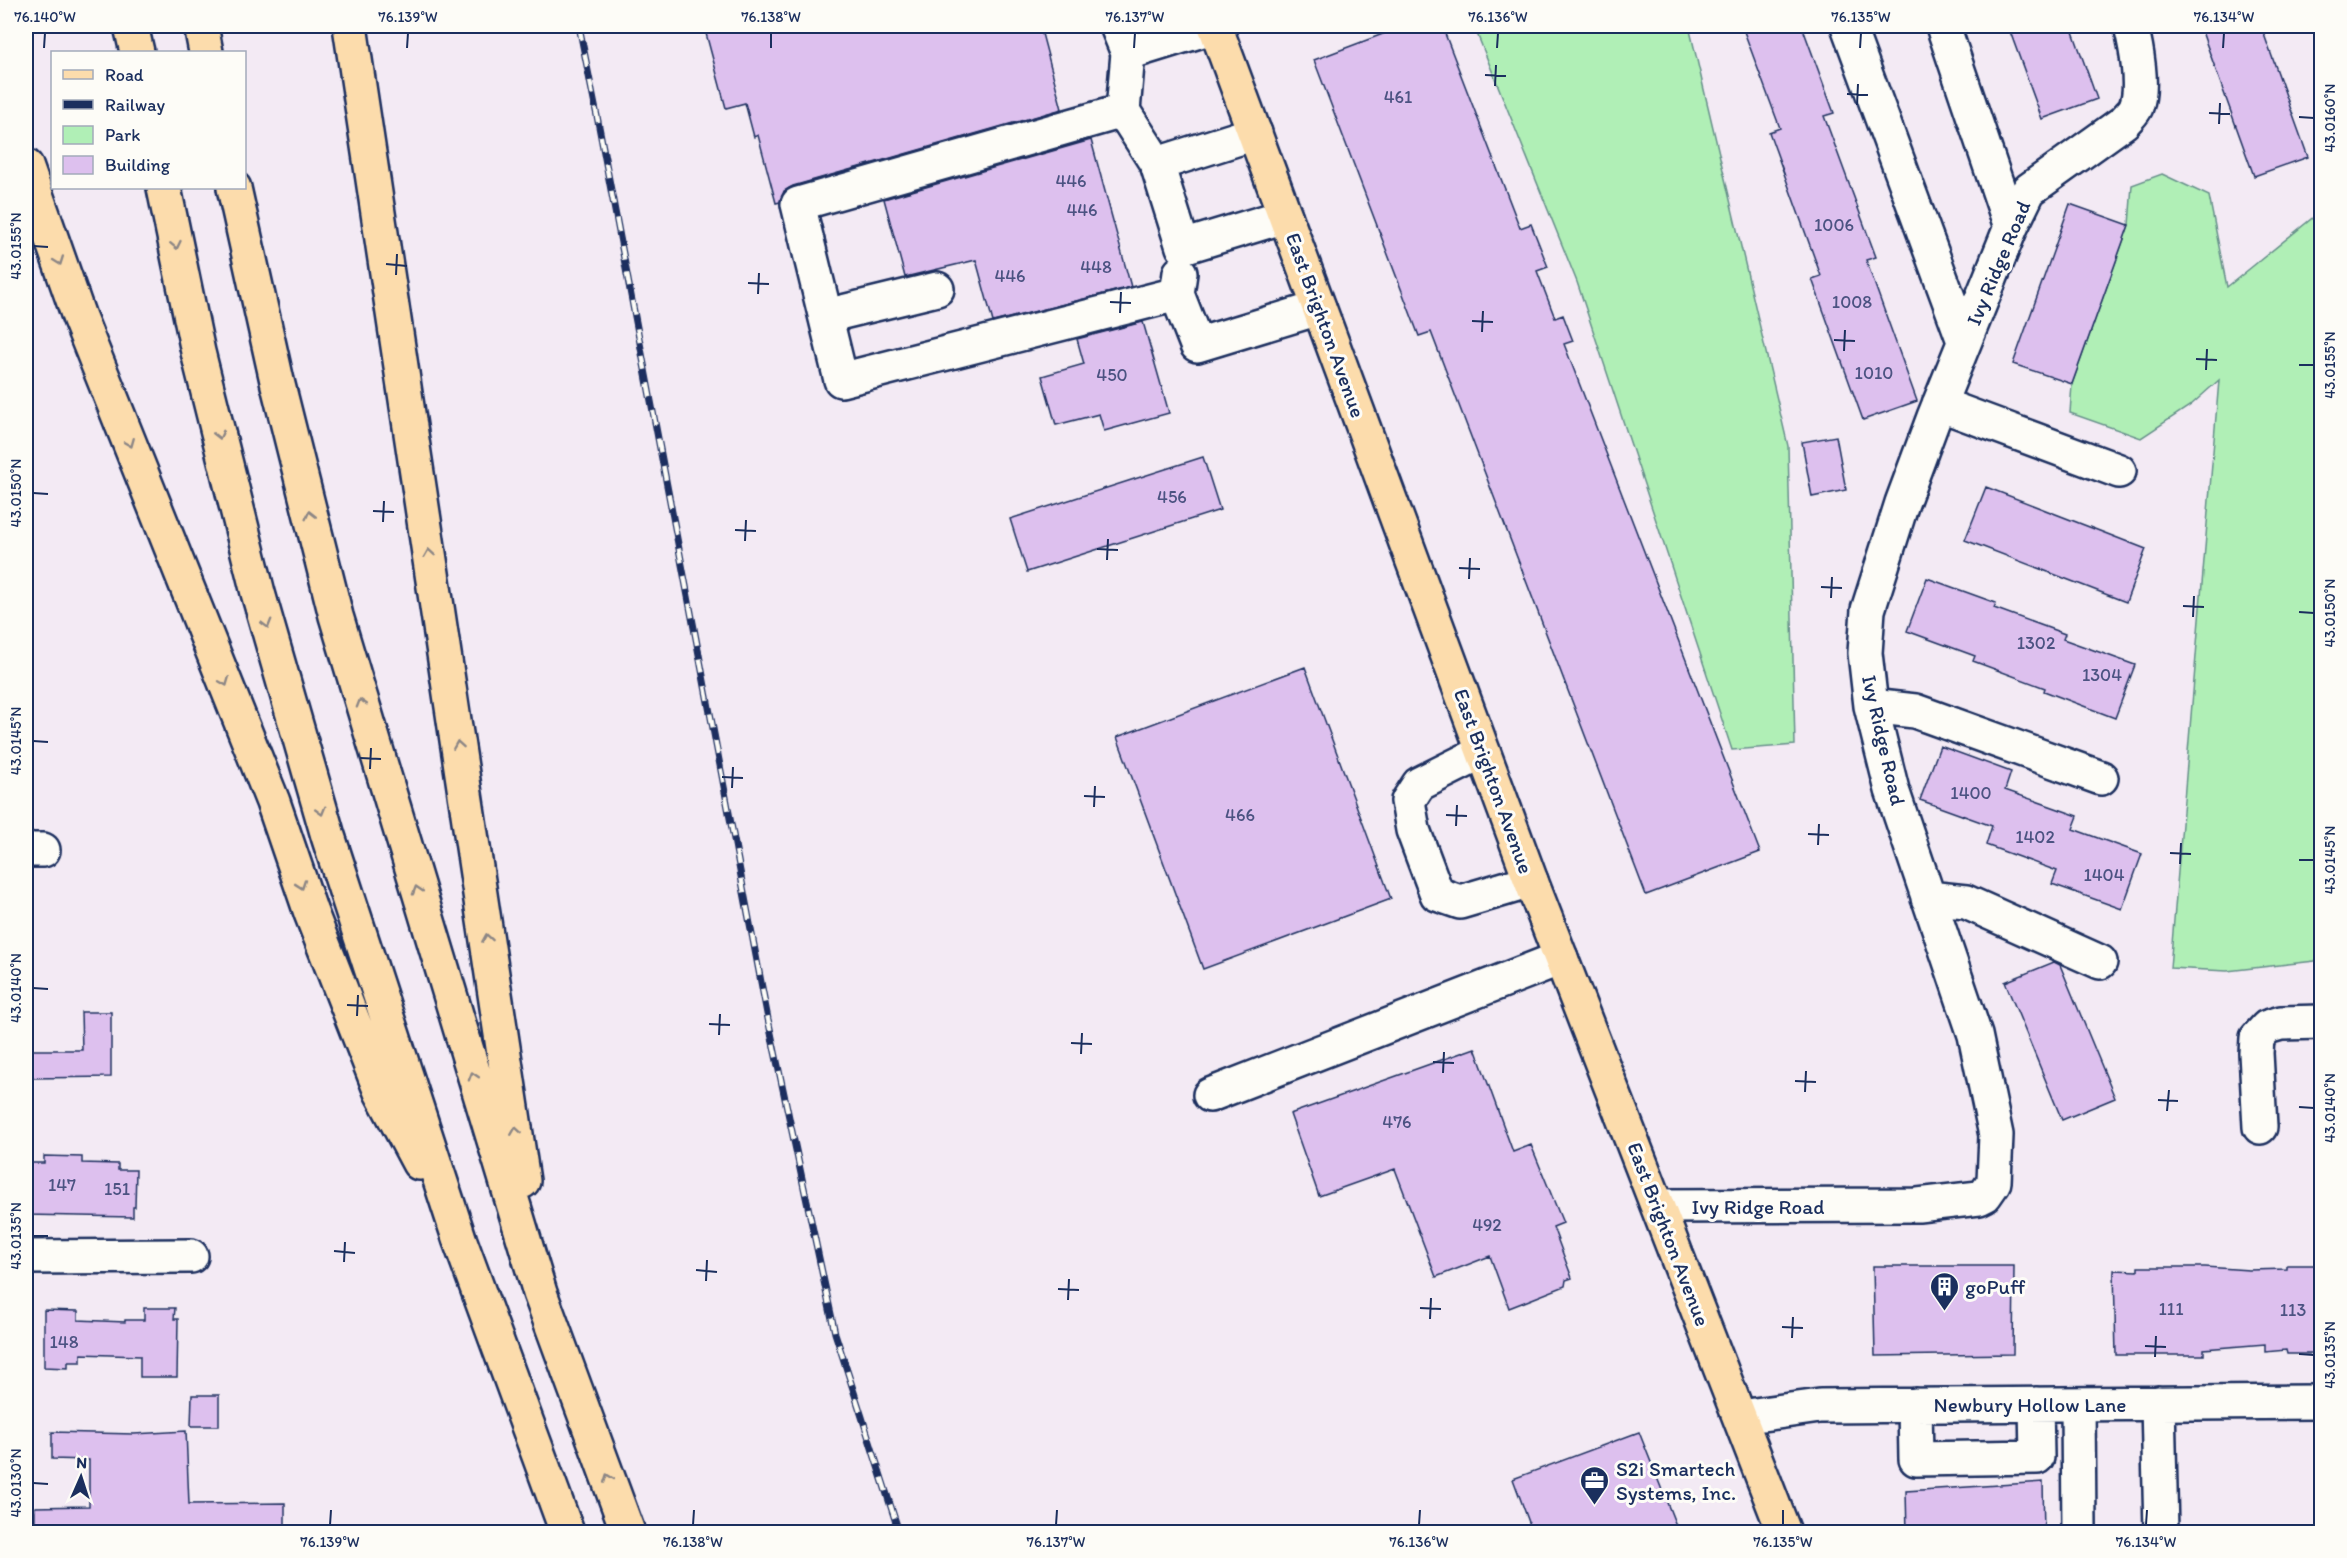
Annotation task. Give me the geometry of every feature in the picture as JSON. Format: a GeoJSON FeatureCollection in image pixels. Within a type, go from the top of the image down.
{"type":"FeatureCollection","features":[{"type":"Feature","properties":{"kind":"main road"},"geometry":{"type":"LineString","coordinates":[[131,26],[137,51]]}},
{"type":"Feature","properties":{"kind":"main road"},"geometry":{"type":"LineString","coordinates":[[201,26],[206,51]]}},
{"type":"Feature","properties":{"kind":"main road"},"geometry":{"type":"LineString","coordinates":[[350,26],[540,1293]]}},
{"type":"Feature","properties":{"kind":"main road","name":"East Brighton Avenue"},"geometry":{"type":"LineString","coordinates":[[1215,26],[1531,881],[1784,1533]]}},
{"type":"Feature","properties":{"kind":"main road"},"geometry":{"type":"LineString","coordinates":[[26,166],[79,317],[273,802],[311,913],[381,1092],[460,1241]]}},
{"type":"Feature","properties":{"kind":"main road"},"geometry":{"type":"LineString","coordinates":[[164,189],[198,352],[258,593],[328,836],[460,1241],[567,1533]]}},
{"type":"Feature","properties":{"kind":"main road"},"geometry":{"type":"LineString","coordinates":[[234,189],[277,381],[336,616],[540,1293],[628,1533]]}},
{"type":"Feature","properties":{"kind":"street"},"geometry":{"type":"LineString","coordinates":[[1215,26],[1123,39],[1123,111],[1157,164],[1183,247],[1177,294],[1197,345],[1319,308]]}},
{"type":"Feature","properties":{"kind":"street"},"geometry":{"type":"LineString","coordinates":[[1848,26],[1965,341]]}},
{"type":"Feature","properties":{"kind":"street"},"geometry":{"type":"LineString","coordinates":[[1943,26],[2011,227]]}},
{"type":"Feature","properties":{"kind":"street","name":"Ivy Ridge Road"},"geometry":{"type":"LineString","coordinates":[[1658,1206],[1918,1205],[1979,1198],[1985,1196],[1994,1182],[1996,1135],[1975,1035],[1892,790],[1871,706],[1865,653],[1868,610],[1902,503],[1939,404],[2011,227],[2029,190],[2124,122],[2135,109],[2138,98],[2138,53],[2131,26]]}},
{"type":"Feature","properties":{"kind":"street"},"geometry":{"type":"LineString","coordinates":[[1123,111],[798,204],[841,380],[1177,294]]}},
{"type":"Feature","properties":{"kind":"street"},"geometry":{"type":"LineString","coordinates":[[1157,164],[1255,133]]}},
{"type":"Feature","properties":{"kind":"street"},"geometry":{"type":"LineString","coordinates":[[1183,247],[1285,216]]}},
{"type":"Feature","properties":{"kind":"street"},"geometry":{"type":"LineString","coordinates":[[825,316],[937,289]]}},
{"type":"Feature","properties":{"kind":"street"},"geometry":{"type":"LineString","coordinates":[[1939,404],[2119,471]]}},
{"type":"Feature","properties":{"kind":"street"},"geometry":{"type":"LineString","coordinates":[[1871,706],[1915,711],[2101,778]]}},
{"type":"Feature","properties":{"kind":"street"},"geometry":{"type":"LineString","coordinates":[[1483,752],[1419,784],[1408,801],[1413,830],[1437,894],[1460,902],[1531,881]]}},
{"type":"Feature","properties":{"kind":"street"},"geometry":{"type":"LineString","coordinates":[[1928,898],[1966,903],[2100,962]]}},
{"type":"Feature","properties":{"kind":"street"},"geometry":{"type":"LineString","coordinates":[[1210,1095],[1561,958]]}},
{"type":"Feature","properties":{"kind":"street"},"geometry":{"type":"LineString","coordinates":[[2260,1127],[2257,1038],[2267,1027],[2281,1023],[2322,1022]]}},
{"type":"Feature","properties":{"kind":"street"},"geometry":{"type":"LineString","coordinates":[[26,1257],[191,1256]]}},
{"type":"Feature","properties":{"kind":"street","name":"Newbury Hollow Lane"},"geometry":{"type":"LineString","coordinates":[[1740,1417],[1820,1406],[2322,1402]]}},
{"type":"Feature","properties":{"kind":"street"},"geometry":{"type":"LineString","coordinates":[[2158,1403],[2161,1533]]}},
{"type":"Feature","properties":{"kind":"street"},"geometry":{"type":"LineString","coordinates":[[1915,1405],[1916,1459],[2037,1456],[2036,1404]]}},
{"type":"Feature","properties":{"kind":"street"},"geometry":{"type":"LineString","coordinates":[[2078,1404],[2079,1533]]}},
{"type":"Feature","properties":{"kind":"green space"},"geometry":{"type":"Polygon","coordinates":[[[1474,26],[1689,26],[1788,446],[1795,745],[1732,750],[1577,282],[1474,26]]]}},
{"type":"Feature","properties":{"kind":"green space"},"geometry":{"type":"Polygon","coordinates":[[[2162,174],[2209,196],[2227,287],[2321,211],[2322,953],[2315,961],[2227,971],[2170,968],[2219,380],[2191,405],[2141,438],[2070,413],[2072,384],[2129,225],[2132,185],[2162,174]]]}},
{"type":"Feature","properties":{"kind":"building"},"geometry":{"type":"Polygon","coordinates":[[[704,26],[1040,26],[1062,109],[793,186],[784,191],[780,202],[776,203],[758,135],[754,137],[745,103],[726,108],[704,26]]]}},
{"type":"Feature","properties":{"kind":"building"},"geometry":{"type":"Polygon","coordinates":[[[1404,26],[1442,26],[1520,228],[1531,224],[1548,267],[1537,271],[1555,318],[1563,315],[1573,341],[1564,344],[1760,852],[1646,895],[1431,332],[1419,336],[1314,60],[1404,26]]]}},
{"type":"Feature","properties":{"kind":"building"},"geometry":{"type":"Polygon","coordinates":[[[1742,26],[1802,26],[1834,113],[1824,116],[1876,257],[1866,260],[1917,401],[1863,420],[1812,279],[1821,276],[1769,132],[1780,128],[1742,26]]]}},
{"type":"Feature","properties":{"kind":"building"},"geometry":{"type":"Polygon","coordinates":[[[2008,26],[2071,26],[2097,99],[2042,119],[2008,26]]]}},
{"type":"Feature","properties":{"kind":"building"},"geometry":{"type":"Polygon","coordinates":[[[2200,26],[2261,26],[2308,157],[2254,176],[2200,26]]]}},
{"type":"Feature","properties":{"kind":"building"},"geometry":{"type":"Polygon","coordinates":[[[1091,140],[1131,287],[993,322],[976,260],[905,277],[884,199],[1091,140]]]}},
{"type":"Feature","properties":{"kind":"building"},"geometry":{"type":"Polygon","coordinates":[[[2070,204],[2129,225],[2072,384],[2013,364],[2070,204]]]}},
{"type":"Feature","properties":{"kind":"building"},"geometry":{"type":"Polygon","coordinates":[[[1143,322],[1169,413],[1104,431],[1099,414],[1056,425],[1042,376],[1084,364],[1077,339],[1143,322]]]}},
{"type":"Feature","properties":{"kind":"building"},"geometry":{"type":"Polygon","coordinates":[[[1836,436],[1846,490],[1812,497],[1802,442],[1836,436]]]}},
{"type":"Feature","properties":{"kind":"building"},"geometry":{"type":"Polygon","coordinates":[[[1203,457],[1220,510],[1027,572],[1010,519],[1203,457]]]}},
{"type":"Feature","properties":{"kind":"building"},"geometry":{"type":"Polygon","coordinates":[[[1986,487],[2146,549],[2126,602],[1965,540],[1986,487]]]}},
{"type":"Feature","properties":{"kind":"building"},"geometry":{"type":"Polygon","coordinates":[[[1927,578],[1996,603],[1994,608],[2065,634],[2063,639],[2135,665],[2115,718],[1973,661],[1975,656],[1907,631],[1927,578]]]}},
{"type":"Feature","properties":{"kind":"building"},"geometry":{"type":"Polygon","coordinates":[[[1305,667],[1391,899],[1203,969],[1117,737],[1305,667]]]}},
{"type":"Feature","properties":{"kind":"building"},"geometry":{"type":"Polygon","coordinates":[[[1940,746],[2011,772],[2005,790],[2078,816],[2073,829],[2142,854],[2122,909],[2052,884],[2057,871],[1986,845],[1992,826],[1920,800],[1940,746]]]}},
{"type":"Feature","properties":{"kind":"building"},"geometry":{"type":"Polygon","coordinates":[[[2054,962],[2060,965],[2115,1098],[2062,1120],[2005,982],[2054,962]]]}},
{"type":"Feature","properties":{"kind":"building"},"geometry":{"type":"Polygon","coordinates":[[[81,1012],[111,1012],[111,1077],[31,1078],[31,1050],[82,1050],[81,1012]]]}},
{"type":"Feature","properties":{"kind":"building"},"geometry":{"type":"Polygon","coordinates":[[[1475,1048],[1513,1152],[1531,1145],[1563,1223],[1553,1227],[1572,1278],[1566,1280],[1565,1286],[1509,1308],[1490,1256],[1436,1277],[1395,1169],[1319,1196],[1290,1114],[1475,1048]]]}},
{"type":"Feature","properties":{"kind":"building"},"geometry":{"type":"Polygon","coordinates":[[[44,1156],[82,1157],[82,1163],[118,1164],[118,1170],[136,1170],[133,1217],[26,1215],[26,1163],[44,1163],[44,1156]]]}},
{"type":"Feature","properties":{"kind":"building"},"geometry":{"type":"Polygon","coordinates":[[[2287,1265],[2322,1265],[2322,1354],[2287,1354],[2286,1350],[2265,1352],[2265,1344],[2204,1349],[2204,1355],[2116,1355],[2114,1270],[2138,1271],[2138,1267],[2287,1269],[2287,1265]]]}},
{"type":"Feature","properties":{"kind":"building","name":"goPuff"},"geometry":{"type":"Polygon","coordinates":[[[1873,1266],[2014,1266],[2013,1354],[1875,1356],[1873,1266]]]}},
{"type":"Feature","properties":{"kind":"building"},"geometry":{"type":"Polygon","coordinates":[[[144,1308],[175,1308],[174,1319],[178,1319],[177,1377],[140,1377],[140,1356],[81,1354],[81,1362],[68,1362],[68,1368],[44,1367],[44,1310],[78,1311],[78,1320],[125,1322],[125,1320],[144,1320],[144,1308]]]}},
{"type":"Feature","properties":{"kind":"building"},"geometry":{"type":"Polygon","coordinates":[[[192,1395],[219,1395],[219,1426],[191,1426],[192,1395]]]}},
{"type":"Feature","properties":{"kind":"building"},"geometry":{"type":"Polygon","coordinates":[[[186,1431],[189,1504],[285,1503],[285,1533],[35,1533],[35,1507],[89,1506],[89,1460],[52,1459],[52,1432],[134,1434],[186,1431]]]}},
{"type":"Feature","properties":{"kind":"building","name":"S2i Smartech Systems, Inc."},"geometry":{"type":"Polygon","coordinates":[[[1639,1432],[1679,1533],[1533,1533],[1513,1479],[1639,1432]]]}},
{"type":"Feature","properties":{"kind":"building"},"geometry":{"type":"Polygon","coordinates":[[[2043,1482],[2044,1533],[1907,1533],[1906,1491],[2043,1482]]]}},
{"type":"Feature","properties":{"kind":"railway"},"geometry":{"type":"LineString","coordinates":[[579,26],[768,1019],[835,1333],[899,1532]]}},
{"type":"Feature","properties":{"kind":"place","name":"goPuff"},"geometry":{"type":"Point","coordinates":[1944,1312]}},
{"type":"Feature","properties":{"kind":"place","name":"S2i Smartech Systems, Inc."},"geometry":{"type":"Point","coordinates":[1595,1506]}}]}
